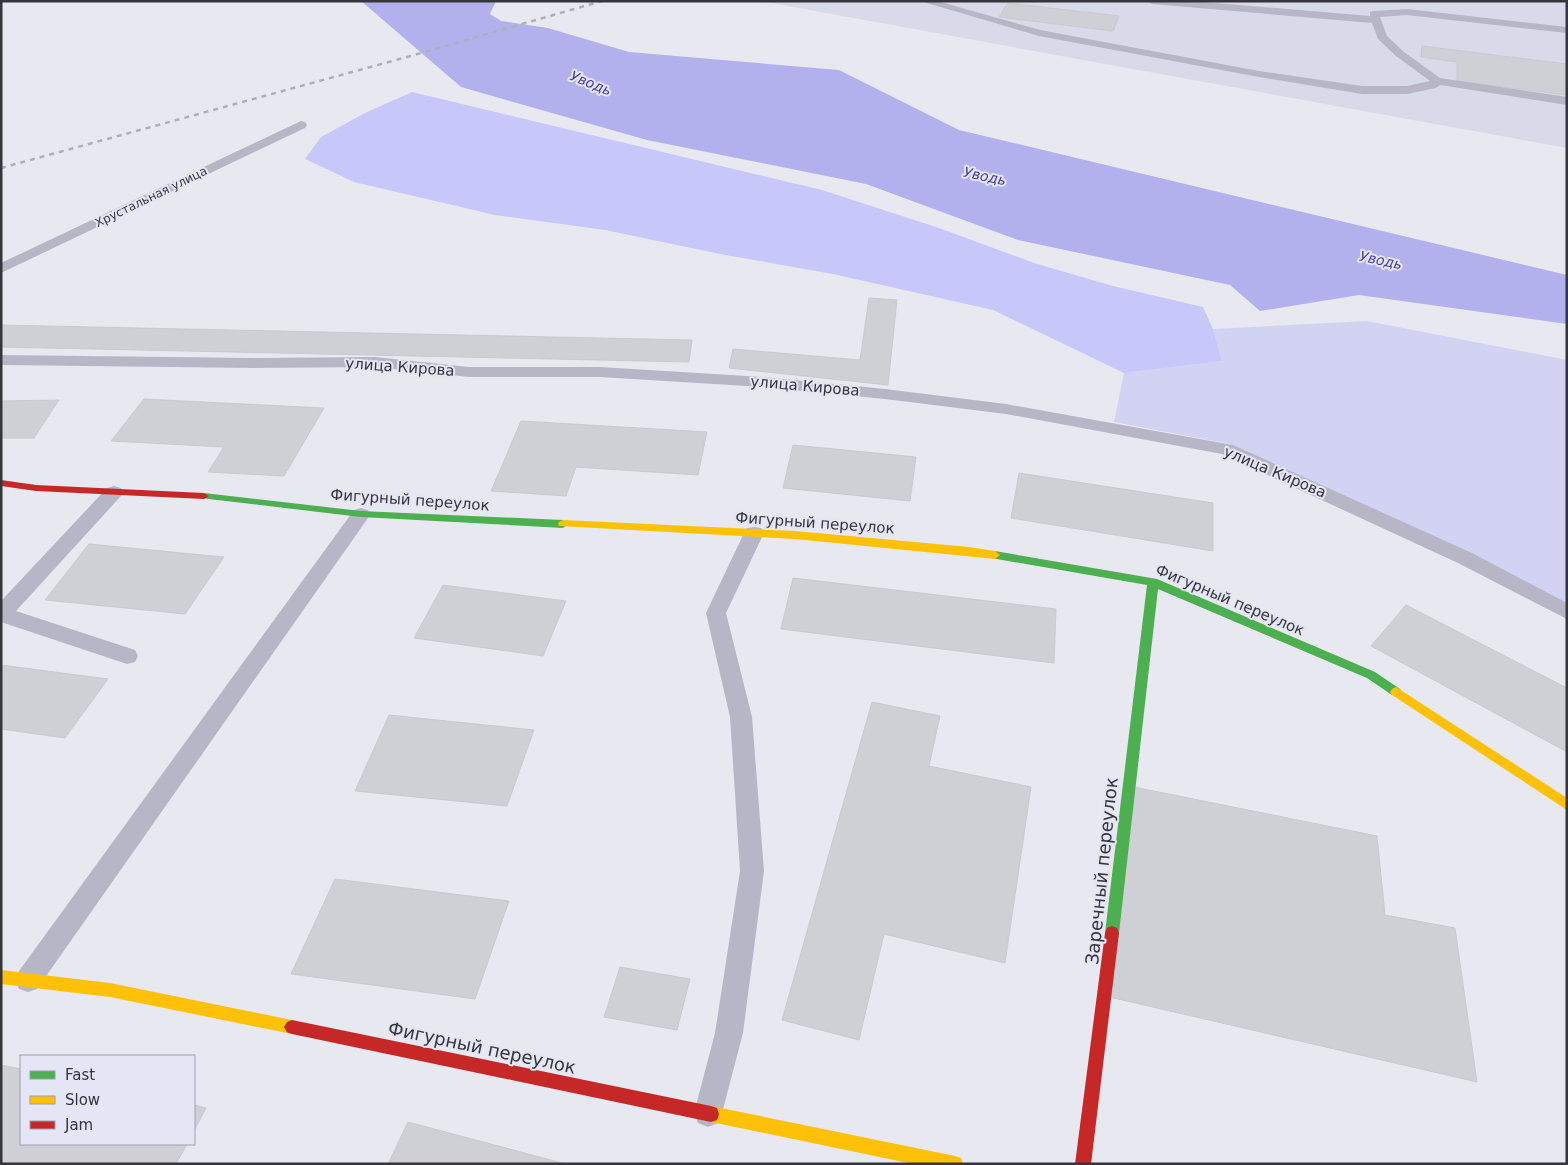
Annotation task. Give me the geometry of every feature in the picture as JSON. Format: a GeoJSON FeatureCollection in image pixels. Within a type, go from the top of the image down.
{"type":"FeatureCollection","features":[{"type":"Feature","properties":{"kind":"street","name":"Фигурный переулок"},"geometry":{"type":"LineString","coordinates":[[1,483],[36,488],[202,496],[361,514],[795,535],[969,551],[1153,582],[1371,675],[1567,805]]}},
{"type":"Feature","properties":{"kind":"street","name":"Заречный переулок"},"geometry":{"type":"LineString","coordinates":[[1083,1164],[1105,996],[1153,582]]}},
{"type":"Feature","properties":{"kind":"street","name":"Фигурный переулок"},"geometry":{"type":"LineString","coordinates":[[1,977],[110,990],[955,1164]]}},
{"type":"Feature","properties":{"kind":"lane"},"geometry":{"type":"LineString","coordinates":[[925,1],[1039,33],[1259,74],[1353,89],[1407,90],[1432,86],[1437,81]]}},
{"type":"Feature","properties":{"kind":"lane"},"geometry":{"type":"LineString","coordinates":[[1152,1],[1376,20]]}},
{"type":"Feature","properties":{"kind":"lane"},"geometry":{"type":"LineString","coordinates":[[1387,1],[1388,13]]}},
{"type":"Feature","properties":{"kind":"lane"},"geometry":{"type":"LineString","coordinates":[[1567,30],[1407,12],[1374,14],[1382,37],[1400,54],[1437,81],[1567,101]]}},
{"type":"Feature","properties":{"kind":"lane","name":"Хрустальная улица"},"geometry":{"type":"LineString","coordinates":[[1,269],[301,125]]}},
{"type":"Feature","properties":{"kind":"lane","name":"улица Кирова"},"geometry":{"type":"LineString","coordinates":[[1,360],[243,363],[375,362],[469,372],[600,372],[763,382],[885,394],[1006,409],[1227,449],[1465,558],[1567,612]]}},
{"type":"Feature","properties":{"kind":"lane"},"geometry":{"type":"LineString","coordinates":[[114,492],[1,614],[127,656]]}},
{"type":"Feature","properties":{"kind":"lane"},"geometry":{"type":"LineString","coordinates":[[28,980],[361,514]]}},
{"type":"Feature","properties":{"kind":"lane"},"geometry":{"type":"LineString","coordinates":[[708,1113],[729,1033],[752,871],[741,717],[716,613],[754,533]]}},
{"type":"Feature","properties":{"kind":"shaded area"},"geometry":{"type":"Polygon","coordinates":[[[760,1],[1567,1],[1567,148],[760,1]]]}},
{"type":"Feature","properties":{"kind":"shaded area"},"geometry":{"type":"Polygon","coordinates":[[[412,92],[822,190],[939,228],[1034,263],[1113,286],[1203,307],[1213,329],[1222,361],[1124,373],[993,310],[833,274],[725,255],[605,230],[495,215],[354,182],[305,159],[321,137],[365,113],[412,92]]]}},
{"type":"Feature","properties":{"kind":"shaded area"},"geometry":{"type":"Polygon","coordinates":[[[1367,321],[1567,360],[1567,606],[1466,553],[1230,444],[1114,422],[1124,373],[1222,361],[1213,329],[1367,321]]]}},
{"type":"Feature","properties":{"kind":"water","name":"Уводь"},"geometry":{"type":"Polygon","coordinates":[[[361,1],[494,1],[495,3],[490,14],[501,21],[548,28],[629,52],[839,70],[959,130],[1567,275],[1567,324],[1359,295],[1260,311],[1230,285],[1018,240],[866,184],[647,140],[461,87],[361,1]]]}},
{"type":"Feature","properties":{"kind":"building"},"geometry":{"type":"Polygon","coordinates":[[[1008,3],[1119,16],[1113,31],[999,17],[1008,3]]]}},
{"type":"Feature","properties":{"kind":"building"},"geometry":{"type":"Polygon","coordinates":[[[1422,46],[1567,64],[1567,95],[1457,81],[1457,62],[1421,57],[1422,46]]]}},
{"type":"Feature","properties":{"kind":"building"},"geometry":{"type":"Polygon","coordinates":[[[869,298],[897,300],[888,385],[729,368],[733,349],[860,360],[869,298]]]}},
{"type":"Feature","properties":{"kind":"building"},"geometry":{"type":"Polygon","coordinates":[[[1,325],[692,340],[689,362],[1,347],[1,325]]]}},
{"type":"Feature","properties":{"kind":"building"},"geometry":{"type":"Polygon","coordinates":[[[144,399],[324,408],[284,476],[208,472],[224,447],[111,441],[144,399]]]}},
{"type":"Feature","properties":{"kind":"building"},"geometry":{"type":"Polygon","coordinates":[[[59,400],[34,438],[1,438],[1,401],[59,400]]]}},
{"type":"Feature","properties":{"kind":"building"},"geometry":{"type":"Polygon","coordinates":[[[521,421],[707,432],[698,475],[576,467],[566,496],[491,491],[521,421]]]}},
{"type":"Feature","properties":{"kind":"building"},"geometry":{"type":"Polygon","coordinates":[[[793,445],[916,457],[910,501],[783,488],[793,445]]]}},
{"type":"Feature","properties":{"kind":"building"},"geometry":{"type":"Polygon","coordinates":[[[1019,473],[1213,503],[1213,551],[1011,518],[1019,473]]]}},
{"type":"Feature","properties":{"kind":"building"},"geometry":{"type":"Polygon","coordinates":[[[89,544],[224,557],[185,614],[45,600],[89,544]]]}},
{"type":"Feature","properties":{"kind":"building"},"geometry":{"type":"Polygon","coordinates":[[[793,578],[1056,609],[1054,663],[781,629],[793,578]]]}},
{"type":"Feature","properties":{"kind":"building"},"geometry":{"type":"Polygon","coordinates":[[[443,585],[566,601],[543,656],[414,638],[443,585]]]}},
{"type":"Feature","properties":{"kind":"building"},"geometry":{"type":"Polygon","coordinates":[[[1406,605],[1567,688],[1567,752],[1371,646],[1406,605]]]}},
{"type":"Feature","properties":{"kind":"building"},"geometry":{"type":"Polygon","coordinates":[[[1,665],[108,679],[65,738],[1,729],[1,665]]]}},
{"type":"Feature","properties":{"kind":"building"},"geometry":{"type":"Polygon","coordinates":[[[872,702],[940,716],[929,766],[1031,787],[1005,963],[884,934],[859,1040],[782,1020],[872,702]]]}},
{"type":"Feature","properties":{"kind":"building"},"geometry":{"type":"Polygon","coordinates":[[[389,715],[534,730],[507,806],[355,791],[389,715]]]}},
{"type":"Feature","properties":{"kind":"building"},"geometry":{"type":"Polygon","coordinates":[[[1129,786],[1377,836],[1385,915],[1455,928],[1477,1082],[1105,996],[1129,786]]]}},
{"type":"Feature","properties":{"kind":"building"},"geometry":{"type":"Polygon","coordinates":[[[335,879],[509,901],[475,999],[291,974],[335,879]]]}},
{"type":"Feature","properties":{"kind":"building"},"geometry":{"type":"Polygon","coordinates":[[[620,967],[690,979],[677,1030],[604,1017],[620,967]]]}},
{"type":"Feature","properties":{"kind":"building"},"geometry":{"type":"Polygon","coordinates":[[[1,1065],[20,1069],[20,1145],[186,1145],[176,1164],[1,1164],[1,1065]]]}},
{"type":"Feature","properties":{"kind":"building"},"geometry":{"type":"Polygon","coordinates":[[[195,1105],[206,1108],[195,1129],[195,1105]]]}},
{"type":"Feature","properties":{"kind":"building"},"geometry":{"type":"Polygon","coordinates":[[[408,1122],[566,1164],[388,1164],[408,1122]]]}},
{"type":"Feature","properties":{"kind":"railway"},"geometry":{"type":"LineString","coordinates":[[1,168],[407,57],[602,1]]}},
{"type":"Feature","properties":{"kind":"traffic: fast"},"geometry":{"type":"LineString","coordinates":[[204,496],[361,514],[563,524]]}},
{"type":"Feature","properties":{"kind":"traffic: fast"},"geometry":{"type":"LineString","coordinates":[[995,555],[1153,582],[1371,675],[1396,692]]}},
{"type":"Feature","properties":{"kind":"traffic: fast"},"geometry":{"type":"LineString","coordinates":[[1112,933],[1153,582]]}},
{"type":"Feature","properties":{"kind":"traffic: slow"},"geometry":{"type":"LineString","coordinates":[[563,524],[795,535],[995,555]]}},
{"type":"Feature","properties":{"kind":"traffic: slow"},"geometry":{"type":"LineString","coordinates":[[1396,692],[1567,805]]}},
{"type":"Feature","properties":{"kind":"traffic: slow"},"geometry":{"type":"LineString","coordinates":[[1,977],[110,990],[292,1027]]}},
{"type":"Feature","properties":{"kind":"traffic: slow"},"geometry":{"type":"LineString","coordinates":[[711,1114],[955,1164]]}},
{"type":"Feature","properties":{"kind":"traffic: jam"},"geometry":{"type":"LineString","coordinates":[[1,483],[36,488],[204,496]]}},
{"type":"Feature","properties":{"kind":"traffic: jam"},"geometry":{"type":"LineString","coordinates":[[1083,1164],[1112,933]]}},
{"type":"Feature","properties":{"kind":"traffic: jam"},"geometry":{"type":"LineString","coordinates":[[292,1027],[711,1114]]}}]}
